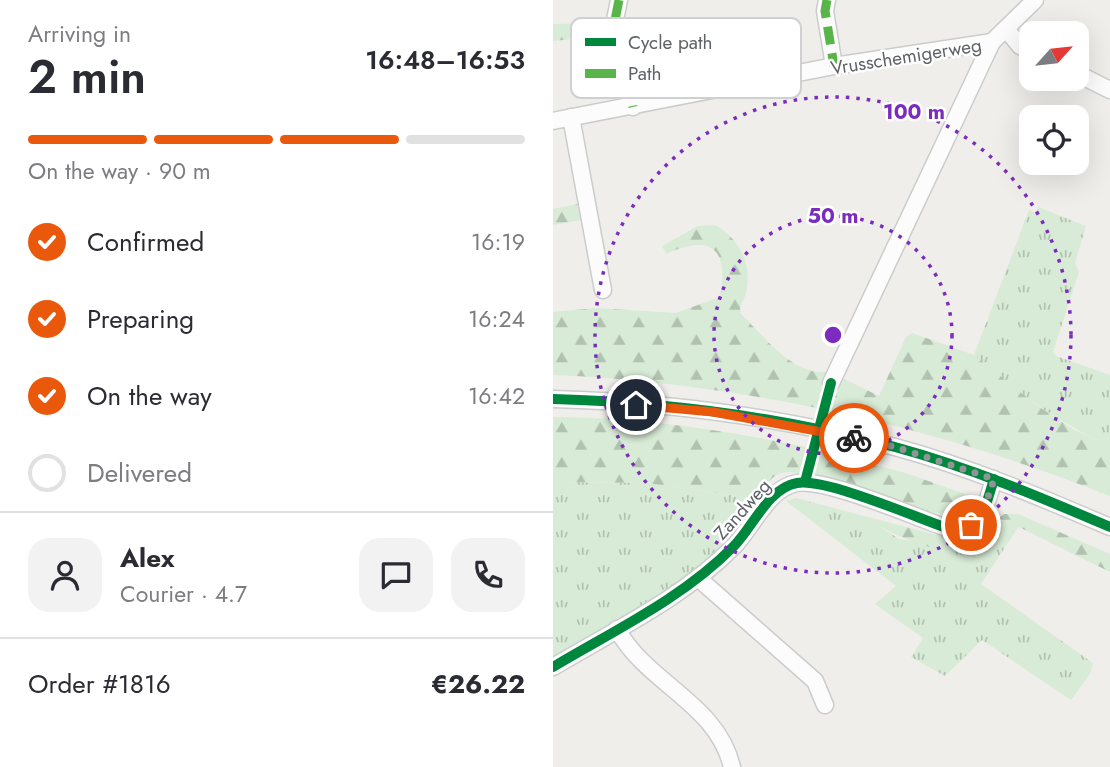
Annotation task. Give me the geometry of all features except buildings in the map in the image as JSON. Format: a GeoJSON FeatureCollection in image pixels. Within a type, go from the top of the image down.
{"type":"FeatureCollection","features":[{"type":"Feature","properties":{"kind":"street"},"geometry":{"type":"LineString","coordinates":[[615,18],[619,0]]}},
{"type":"Feature","properties":{"kind":"street"},"geometry":{"type":"LineString","coordinates":[[827,0],[825,11],[834,66]]}},
{"type":"Feature","properties":{"kind":"street"},"geometry":{"type":"LineString","coordinates":[[831,383],[992,42],[1035,0]]}},
{"type":"Feature","properties":{"kind":"street"},"geometry":{"type":"LineString","coordinates":[[1007,30],[1019,45]]}},
{"type":"Feature","properties":{"kind":"street","name":"Vrusschemigerweg"},"geometry":{"type":"LineString","coordinates":[[801,73],[992,42]]}},
{"type":"Feature","properties":{"kind":"street"},"geometry":{"type":"LineString","coordinates":[[1089,80],[1110,90]]}},
{"type":"Feature","properties":{"kind":"street"},"geometry":{"type":"LineString","coordinates":[[631,98],[633,107]]}},
{"type":"Feature","properties":{"kind":"street","name":"Vrusschemigerweg"},"geometry":{"type":"LineString","coordinates":[[553,121],[677,98]]}},
{"type":"Feature","properties":{"kind":"street"},"geometry":{"type":"LineString","coordinates":[[571,117],[603,290]]}},
{"type":"Feature","properties":{"kind":"street"},"geometry":{"type":"LineString","coordinates":[[553,399],[713,412],[808,428],[895,447],[994,479],[1110,527]]}},
{"type":"Feature","properties":{"kind":"street","name":"Zandweg"},"geometry":{"type":"LineString","coordinates":[[553,667],[698,578],[735,545],[779,490],[794,483],[819,484],[944,527],[960,528],[981,518],[994,479]]}},
{"type":"Feature","properties":{"kind":"street"},"geometry":{"type":"LineString","coordinates":[[698,578],[815,681],[825,705]]}},
{"type":"Feature","properties":{"kind":"street"},"geometry":{"type":"LineString","coordinates":[[617,629],[636,657],[709,720],[723,739],[732,767]]}},
{"type":"Feature","properties":{"kind":"green space"},"geometry":{"type":"Polygon","coordinates":[[[553,24],[571,24],[571,39],[553,41],[553,24]]]}},
{"type":"Feature","properties":{"kind":"green space"},"geometry":{"type":"Polygon","coordinates":[[[577,204],[581,220],[553,225],[553,209],[577,204]]]}},
{"type":"Feature","properties":{"kind":"green space"},"geometry":{"type":"Polygon","coordinates":[[[1038,207],[1086,226],[1075,263],[1079,272],[1053,352],[1056,356],[1110,375],[1110,446],[1039,406],[974,355],[1029,210],[1036,213],[1038,207]]]}},
{"type":"Feature","properties":{"kind":"green space"},"geometry":{"type":"Polygon","coordinates":[[[715,225],[731,237],[746,263],[748,283],[741,314],[770,344],[793,362],[817,372],[830,371],[819,396],[834,400],[842,378],[879,396],[906,337],[912,333],[974,355],[1035,404],[1073,429],[1110,446],[1110,496],[975,449],[837,412],[695,387],[553,375],[553,312],[596,308],[676,313],[720,297],[722,266],[713,249],[695,245],[666,254],[662,246],[698,226],[715,225]]]}},
{"type":"Feature","properties":{"kind":"green space"},"geometry":{"type":"Polygon","coordinates":[[[553,417],[616,419],[680,426],[806,447],[799,473],[780,474],[772,479],[760,494],[745,497],[646,483],[553,482],[553,417]]]}},
{"type":"Feature","properties":{"kind":"green space"},"geometry":{"type":"Polygon","coordinates":[[[820,451],[906,473],[973,497],[956,515],[940,514],[813,477],[820,451]]]}},
{"type":"Feature","properties":{"kind":"green space"},"geometry":{"type":"Polygon","coordinates":[[[553,482],[646,483],[745,497],[760,494],[717,549],[693,571],[641,607],[553,658],[553,482]]]}},
{"type":"Feature","properties":{"kind":"green space"},"geometry":{"type":"Polygon","coordinates":[[[796,498],[864,516],[899,539],[924,543],[986,545],[998,534],[1019,526],[981,584],[1093,663],[1090,674],[1071,700],[982,640],[945,676],[911,657],[923,638],[875,604],[896,586],[786,501],[796,498]]]}},
{"type":"Feature","properties":{"kind":"green space"},"geometry":{"type":"Polygon","coordinates":[[[1004,514],[1018,514],[1110,554],[1110,572],[1019,527],[977,549],[959,552],[945,551],[915,542],[864,516],[956,540],[974,536],[1004,514]]]}},
{"type":"Feature","properties":{"kind":"marked path"},"geometry":{"type":"LineString","coordinates":[[615,18],[619,0]]}},
{"type":"Feature","properties":{"kind":"marked path"},"geometry":{"type":"LineString","coordinates":[[827,0],[825,11],[834,66]]}},
{"type":"Feature","properties":{"kind":"marked path"},"geometry":{"type":"LineString","coordinates":[[631,98],[633,107]]}},
{"type":"Feature","properties":{"kind":"cycle path"},"geometry":{"type":"LineString","coordinates":[[805,482],[831,383]]}},
{"type":"Feature","properties":{"kind":"cycle path"},"geometry":{"type":"LineString","coordinates":[[553,399],[726,413],[853,437],[923,455],[977,473],[1110,527]]}},
{"type":"Feature","properties":{"kind":"cycle path"},"geometry":{"type":"LineString","coordinates":[[553,667],[648,612],[693,582],[734,546],[769,500],[787,486],[797,483],[827,486],[944,527],[957,528],[974,523],[980,517],[994,479]]}},
{"type":"Feature","properties":{"kind":"way so far"},"geometry":{"type":"LineString","coordinates":[[854,438],[895,447],[994,479],[981,518],[971,525]]}},
{"type":"Feature","properties":{"kind":"route"},"geometry":{"type":"LineString","coordinates":[[636,405],[713,412],[854,438]]}}]}
